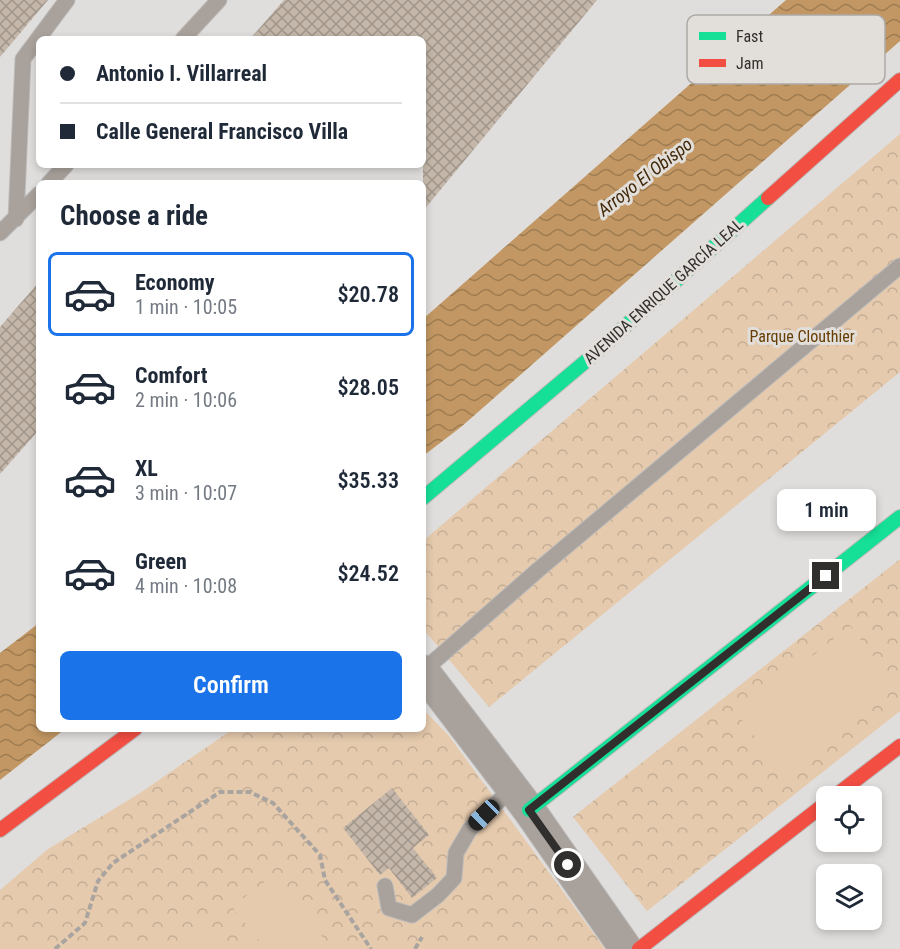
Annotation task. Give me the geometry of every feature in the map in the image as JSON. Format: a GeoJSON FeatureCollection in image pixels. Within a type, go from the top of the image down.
{"type":"FeatureCollection","features":[{"type":"Feature","properties":{"kind":"street","name":"AVENIDA ENRIQUE GARCÍA LEAL"},"geometry":{"type":"LineString","coordinates":[[426,495],[592,356],[900,80]]}},
{"type":"Feature","properties":{"kind":"street"},"geometry":{"type":"LineString","coordinates":[[521,799],[900,517]]}},
{"type":"Feature","properties":{"kind":"street"},"geometry":{"type":"LineString","coordinates":[[426,675],[521,799],[626,949]]}},
{"type":"Feature","properties":{"kind":"street"},"geometry":{"type":"LineString","coordinates":[[0,830],[131,732]]}},
{"type":"Feature","properties":{"kind":"street"},"geometry":{"type":"LineString","coordinates":[[849,786],[900,746]]}},
{"type":"Feature","properties":{"kind":"street"},"geometry":{"type":"LineString","coordinates":[[639,949],[816,812]]}},
{"type":"Feature","properties":{"kind":"lane"},"geometry":{"type":"LineString","coordinates":[[40,36],[67,0]]}},
{"type":"Feature","properties":{"kind":"lane"},"geometry":{"type":"LineString","coordinates":[[186,36],[219,0]]}},
{"type":"Feature","properties":{"kind":"lane"},"geometry":{"type":"LineString","coordinates":[[16,219],[23,58],[36,41]]}},
{"type":"Feature","properties":{"kind":"lane"},"geometry":{"type":"LineString","coordinates":[[52,180],[63,168]]}},
{"type":"Feature","properties":{"kind":"lane"},"geometry":{"type":"LineString","coordinates":[[0,232],[36,197]]}},
{"type":"Feature","properties":{"kind":"lane"},"geometry":{"type":"LineString","coordinates":[[426,668],[538,570],[900,267]]}},
{"type":"Feature","properties":{"kind":"lane"},"geometry":{"type":"LineString","coordinates":[[385,885],[389,908],[412,915],[454,878],[456,853],[470,829],[521,799]]}},
{"type":"Feature","properties":{"kind":"path"},"geometry":{"type":"LineString","coordinates":[[55,949],[85,923],[98,881],[113,863],[220,792],[250,792],[273,803],[320,855],[325,880],[371,949]]}},
{"type":"Feature","properties":{"kind":"green space","name":"Parque Clouthier"},"geometry":{"type":"Polygon","coordinates":[[[900,134],[900,372],[489,707],[426,633],[426,538],[900,134]]]}},
{"type":"Feature","properties":{"kind":"green space"},"geometry":{"type":"Polygon","coordinates":[[[900,559],[900,711],[647,911],[573,817],[900,559]]]}},
{"type":"Feature","properties":{"kind":"green space"},"geometry":{"type":"Polygon","coordinates":[[[850,626],[895,684],[783,773],[738,715],[850,626]]]}},
{"type":"Feature","properties":{"kind":"green space"},"geometry":{"type":"Polygon","coordinates":[[[426,712],[449,736],[605,949],[0,949],[0,890],[48,849],[140,793],[229,732],[426,732],[426,712]]]}},
{"type":"Feature","properties":{"kind":"green space"},"geometry":{"type":"Polygon","coordinates":[[[273,875],[332,949],[266,949],[232,907],[273,875]]]}},
{"type":"Feature","properties":{"kind":"green space"},"geometry":{"type":"Polygon","coordinates":[[[208,926],[227,949],[178,949],[208,926]]]}},
{"type":"Feature","properties":{"kind":"water"},"geometry":{"type":"Polygon","coordinates":[[[786,0],[900,0],[900,41],[885,54],[885,15],[769,15],[786,0]]]}},
{"type":"Feature","properties":{"kind":"water","name":"Arroyo El Obispo"},"geometry":{"type":"Polygon","coordinates":[[[690,84],[851,84],[461,427],[426,454],[426,316],[690,84]]]}},
{"type":"Feature","properties":{"kind":"water"},"geometry":{"type":"Polygon","coordinates":[[[36,625],[36,732],[61,732],[0,780],[0,653],[36,625]]]}},
{"type":"Feature","properties":{"kind":"building"},"geometry":{"type":"Polygon","coordinates":[[[0,0],[48,0],[0,57],[0,0]]]}},
{"type":"Feature","properties":{"kind":"building"},"geometry":{"type":"Polygon","coordinates":[[[284,0],[597,0],[426,207],[426,180],[423,180],[423,168],[426,168],[426,36],[253,36],[284,0]]]}},
{"type":"Feature","properties":{"kind":"building"},"geometry":{"type":"Polygon","coordinates":[[[36,285],[36,433],[0,474],[0,327],[36,285]]]}},
{"type":"Feature","properties":{"kind":"building"},"geometry":{"type":"Polygon","coordinates":[[[392,788],[429,835],[413,848],[437,878],[412,898],[389,868],[380,875],[343,828],[392,788]]]}},
{"type":"Feature","properties":{"kind":"traffic: fast"},"geometry":{"type":"LineString","coordinates":[[426,495],[592,356],[768,198]]}},
{"type":"Feature","properties":{"kind":"traffic: fast"},"geometry":{"type":"LineString","coordinates":[[529,810],[900,517]]}},
{"type":"Feature","properties":{"kind":"traffic: jam"},"geometry":{"type":"LineString","coordinates":[[768,198],[900,80]]}},
{"type":"Feature","properties":{"kind":"traffic: jam"},"geometry":{"type":"LineString","coordinates":[[0,830],[131,732]]}},
{"type":"Feature","properties":{"kind":"traffic: jam"},"geometry":{"type":"LineString","coordinates":[[848,786],[900,746]]}},
{"type":"Feature","properties":{"kind":"traffic: jam"},"geometry":{"type":"LineString","coordinates":[[639,949],[816,811]]}},
{"type":"Feature","properties":{"kind":"route"},"geometry":{"type":"LineString","coordinates":[[568,865],[529,810],[826,576]]}}]}
